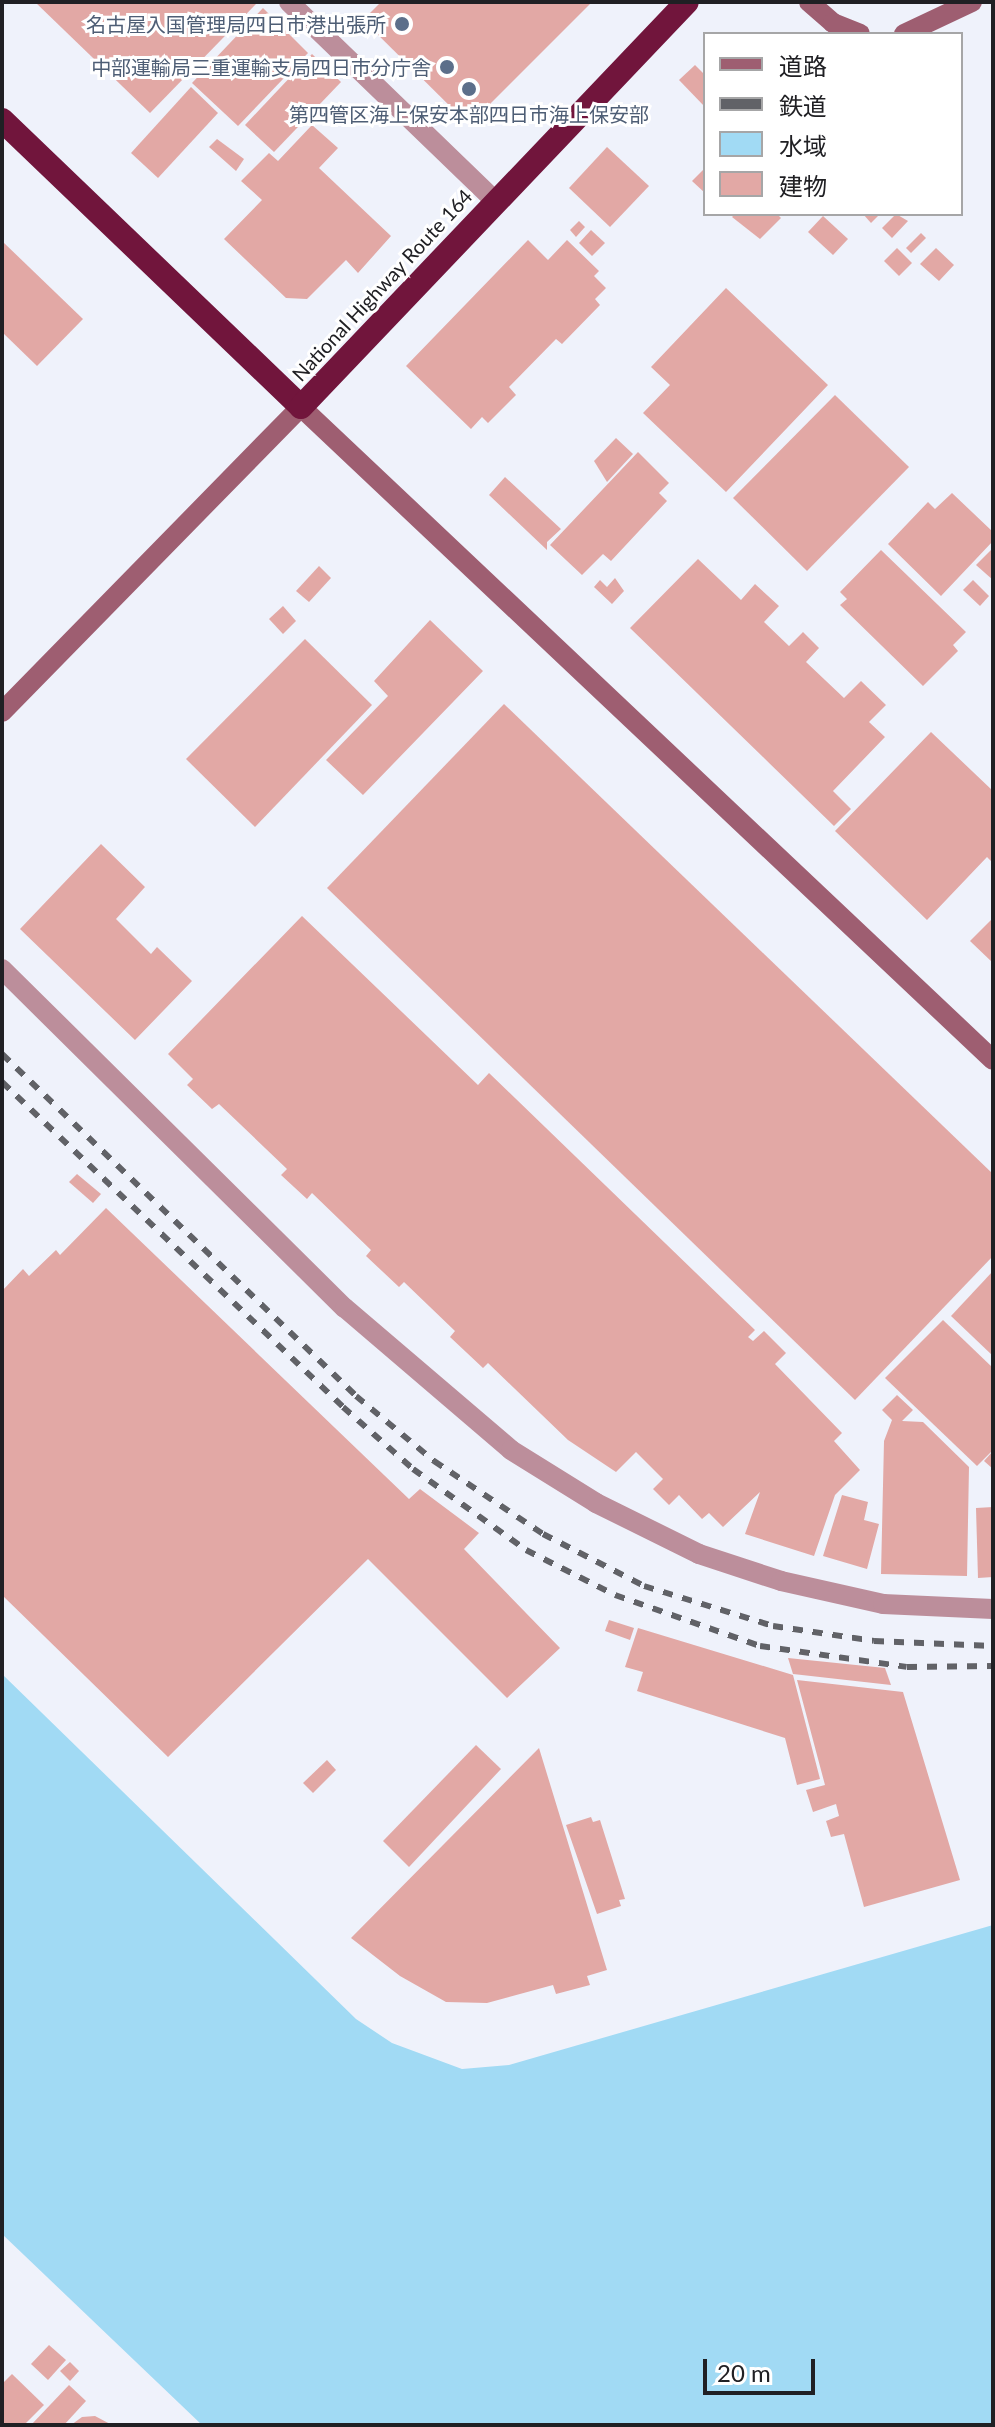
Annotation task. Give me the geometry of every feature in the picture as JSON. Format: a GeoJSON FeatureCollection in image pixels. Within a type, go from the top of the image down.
{"type":"FeatureCollection","features":[{"type":"Feature","properties":{"kind":"highway","name":"National Highway Route 164"},"geometry":{"type":"LineString","coordinates":[[2,120],[301,407],[687,2]]}},
{"type":"Feature","properties":{"kind":"street"},"geometry":{"type":"LineString","coordinates":[[289,2],[495,201]]}},
{"type":"Feature","properties":{"kind":"street"},"geometry":{"type":"LineString","coordinates":[[809,2],[833,23],[855,32]]}},
{"type":"Feature","properties":{"kind":"street"},"geometry":{"type":"LineString","coordinates":[[908,32],[972,2]]}},
{"type":"Feature","properties":{"kind":"street"},"geometry":{"type":"LineString","coordinates":[[2,712],[301,407],[993,1060]]}},
{"type":"Feature","properties":{"kind":"street"},"geometry":{"type":"LineString","coordinates":[[2,969],[345,1308],[511,1450],[596,1503],[699,1554],[781,1581],[883,1604],[993,1609]]}},
{"type":"Feature","properties":{"kind":"water"},"geometry":{"type":"Polygon","coordinates":[[[2,1674],[356,2019],[392,2043],[462,2069],[509,2065],[993,1925],[993,2425],[202,2425],[2,2234],[2,1674]]]}},
{"type":"Feature","properties":{"kind":"building"},"geometry":{"type":"Polygon","coordinates":[[[35,2],[254,2],[256,4],[150,113],[35,2]]]}},
{"type":"Feature","properties":{"kind":"building"},"geometry":{"type":"Polygon","coordinates":[[[381,2],[592,2],[469,125],[363,20],[381,2]]]}},
{"type":"Feature","properties":{"kind":"building"},"geometry":{"type":"Polygon","coordinates":[[[263,8],[308,53],[238,126],[192,83],[263,8]]]}},
{"type":"Feature","properties":{"kind":"building"},"geometry":{"type":"Polygon","coordinates":[[[312,54],[341,82],[274,152],[245,125],[312,54]]]}},
{"type":"Feature","properties":{"kind":"building"},"geometry":{"type":"Polygon","coordinates":[[[695,65],[703,73],[703,105],[679,80],[695,65]]]}},
{"type":"Feature","properties":{"kind":"building"},"geometry":{"type":"Polygon","coordinates":[[[191,87],[218,113],[158,178],[131,153],[191,87]]]}},
{"type":"Feature","properties":{"kind":"building"},"geometry":{"type":"Polygon","coordinates":[[[312,125],[338,148],[319,168],[391,236],[358,273],[346,260],[307,299],[286,298],[224,239],[262,200],[241,181],[269,153],[278,161],[312,125]]]}},
{"type":"Feature","properties":{"kind":"building"},"geometry":{"type":"Polygon","coordinates":[[[217,139],[244,159],[236,171],[209,147],[217,139]]]}},
{"type":"Feature","properties":{"kind":"building"},"geometry":{"type":"Polygon","coordinates":[[[607,147],[649,186],[610,227],[569,188],[607,147]]]}},
{"type":"Feature","properties":{"kind":"building"},"geometry":{"type":"Polygon","coordinates":[[[703,170],[703,191],[692,181],[703,170]]]}},
{"type":"Feature","properties":{"kind":"building"},"geometry":{"type":"Polygon","coordinates":[[[779,216],[781,218],[760,239],[732,217],[779,216]]]}},
{"type":"Feature","properties":{"kind":"building"},"geometry":{"type":"Polygon","coordinates":[[[823,216],[848,239],[833,255],[808,232],[823,216]]]}},
{"type":"Feature","properties":{"kind":"building"},"geometry":{"type":"Polygon","coordinates":[[[865,216],[878,216],[871,223],[865,216]]]}},
{"type":"Feature","properties":{"kind":"building"},"geometry":{"type":"Polygon","coordinates":[[[894,216],[908,221],[892,238],[882,228],[894,216]]]}},
{"type":"Feature","properties":{"kind":"building"},"geometry":{"type":"Polygon","coordinates":[[[579,221],[585,227],[576,237],[570,230],[579,221]]]}},
{"type":"Feature","properties":{"kind":"building"},"geometry":{"type":"Polygon","coordinates":[[[591,230],[605,243],[592,256],[579,243],[591,230]]]}},
{"type":"Feature","properties":{"kind":"building"},"geometry":{"type":"Polygon","coordinates":[[[921,233],[926,238],[911,253],[906,248],[921,233]]]}},
{"type":"Feature","properties":{"kind":"building"},"geometry":{"type":"Polygon","coordinates":[[[528,240],[548,260],[567,240],[599,271],[594,276],[606,288],[595,299],[600,305],[562,344],[556,339],[509,387],[516,395],[488,423],[482,417],[471,429],[406,366],[528,240]]]}},
{"type":"Feature","properties":{"kind":"building"},"geometry":{"type":"Polygon","coordinates":[[[2,241],[83,319],[37,366],[2,332],[2,241]]]}},
{"type":"Feature","properties":{"kind":"building"},"geometry":{"type":"Polygon","coordinates":[[[897,248],[912,263],[899,276],[884,261],[897,248]]]}},
{"type":"Feature","properties":{"kind":"building"},"geometry":{"type":"Polygon","coordinates":[[[936,248],[954,265],[939,281],[920,264],[936,248]]]}},
{"type":"Feature","properties":{"kind":"building"},"geometry":{"type":"Polygon","coordinates":[[[726,288],[828,385],[726,492],[643,413],[670,385],[651,367],[726,288]]]}},
{"type":"Feature","properties":{"kind":"building"},"geometry":{"type":"Polygon","coordinates":[[[835,395],[909,467],[807,571],[733,498],[835,395]]]}},
{"type":"Feature","properties":{"kind":"building"},"geometry":{"type":"Polygon","coordinates":[[[616,438],[633,454],[607,482],[594,461],[616,438]]]}},
{"type":"Feature","properties":{"kind":"building"},"geometry":{"type":"Polygon","coordinates":[[[638,452],[669,483],[659,493],[667,501],[611,561],[603,554],[582,575],[550,545],[638,452]]]}},
{"type":"Feature","properties":{"kind":"building"},"geometry":{"type":"Polygon","coordinates":[[[505,477],[561,529],[547,542],[547,550],[489,495],[505,477]]]}},
{"type":"Feature","properties":{"kind":"building"},"geometry":{"type":"Polygon","coordinates":[[[952,493],[993,532],[993,541],[941,596],[888,544],[928,502],[935,509],[952,493]]]}},
{"type":"Feature","properties":{"kind":"building"},"geometry":{"type":"Polygon","coordinates":[[[993,548],[993,580],[976,565],[993,548]]]}},
{"type":"Feature","properties":{"kind":"building"},"geometry":{"type":"Polygon","coordinates":[[[881,550],[966,632],[953,645],[958,651],[923,686],[840,605],[847,599],[840,592],[881,550]]]}},
{"type":"Feature","properties":{"kind":"building"},"geometry":{"type":"Polygon","coordinates":[[[698,559],[741,600],[755,584],[779,606],[764,622],[789,646],[803,632],[819,648],[806,662],[844,698],[861,681],[886,705],[869,722],[885,737],[833,791],[851,809],[834,826],[630,628],[698,559]]]}},
{"type":"Feature","properties":{"kind":"building"},"geometry":{"type":"Polygon","coordinates":[[[319,566],[331,578],[309,602],[296,591],[319,566]]]}},
{"type":"Feature","properties":{"kind":"building"},"geometry":{"type":"Polygon","coordinates":[[[615,578],[624,591],[612,604],[594,587],[600,580],[607,587],[615,578]]]}},
{"type":"Feature","properties":{"kind":"building"},"geometry":{"type":"Polygon","coordinates":[[[973,580],[989,596],[980,606],[963,590],[973,580]]]}},
{"type":"Feature","properties":{"kind":"building"},"geometry":{"type":"Polygon","coordinates":[[[283,606],[296,621],[283,634],[269,619],[283,606]]]}},
{"type":"Feature","properties":{"kind":"building"},"geometry":{"type":"Polygon","coordinates":[[[430,620],[483,671],[363,795],[326,760],[388,696],[374,681],[430,620]]]}},
{"type":"Feature","properties":{"kind":"building"},"geometry":{"type":"Polygon","coordinates":[[[305,639],[372,705],[255,827],[186,759],[305,639]]]}},
{"type":"Feature","properties":{"kind":"building"},"geometry":{"type":"Polygon","coordinates":[[[504,704],[993,1174],[993,1256],[855,1400],[327,888],[504,704]]]}},
{"type":"Feature","properties":{"kind":"building"},"geometry":{"type":"Polygon","coordinates":[[[931,732],[993,791],[993,863],[987,857],[927,920],[835,831],[931,732]]]}},
{"type":"Feature","properties":{"kind":"building"},"geometry":{"type":"Polygon","coordinates":[[[101,844],[145,887],[116,919],[151,954],[157,947],[192,981],[135,1040],[20,929],[101,844]]]}},
{"type":"Feature","properties":{"kind":"building"},"geometry":{"type":"Polygon","coordinates":[[[302,916],[478,1085],[489,1073],[755,1330],[748,1337],[753,1341],[764,1331],[786,1353],[775,1364],[842,1433],[834,1441],[860,1470],[835,1495],[814,1556],[745,1534],[760,1492],[723,1527],[709,1513],[702,1519],[679,1495],[669,1505],[653,1489],[663,1479],[636,1452],[616,1472],[568,1440],[488,1363],[483,1368],[450,1337],[455,1331],[404,1282],[399,1287],[366,1256],[371,1250],[312,1193],[307,1199],[281,1175],[287,1169],[219,1104],[212,1109],[187,1085],[193,1079],[168,1054],[302,916]]]}},
{"type":"Feature","properties":{"kind":"building"},"geometry":{"type":"Polygon","coordinates":[[[993,918],[993,963],[970,941],[993,918]]]}},
{"type":"Feature","properties":{"kind":"building"},"geometry":{"type":"Polygon","coordinates":[[[77,1174],[101,1194],[93,1203],[69,1182],[77,1174]]]}},
{"type":"Feature","properties":{"kind":"building"},"geometry":{"type":"Polygon","coordinates":[[[106,1208],[409,1499],[420,1489],[479,1533],[464,1549],[560,1648],[507,1698],[368,1559],[168,1757],[2,1595],[2,1291],[23,1269],[29,1276],[56,1250],[60,1255],[106,1208]]]}},
{"type":"Feature","properties":{"kind":"building"},"geometry":{"type":"Polygon","coordinates":[[[993,1271],[993,1356],[951,1316],[993,1271]]]}},
{"type":"Feature","properties":{"kind":"building"},"geometry":{"type":"Polygon","coordinates":[[[943,1320],[993,1368],[993,1450],[977,1466],[885,1378],[943,1320]]]}},
{"type":"Feature","properties":{"kind":"building"},"geometry":{"type":"Polygon","coordinates":[[[897,1395],[913,1410],[902,1421],[923,1422],[969,1467],[967,1576],[881,1574],[884,1441],[892,1420],[882,1410],[897,1395]]]}},
{"type":"Feature","properties":{"kind":"building"},"geometry":{"type":"Polygon","coordinates":[[[993,1451],[993,1469],[984,1461],[993,1451]]]}},
{"type":"Feature","properties":{"kind":"building"},"geometry":{"type":"Polygon","coordinates":[[[842,1495],[868,1502],[864,1520],[879,1524],[867,1569],[823,1556],[842,1495]]]}},
{"type":"Feature","properties":{"kind":"building"},"geometry":{"type":"Polygon","coordinates":[[[993,1507],[993,1577],[978,1578],[976,1508],[993,1507]]]}},
{"type":"Feature","properties":{"kind":"building"},"geometry":{"type":"Polygon","coordinates":[[[609,1620],[634,1628],[630,1640],[605,1631],[609,1620]]]}},
{"type":"Feature","properties":{"kind":"building"},"geometry":{"type":"Polygon","coordinates":[[[638,1628],[793,1675],[820,1779],[797,1785],[785,1738],[637,1691],[643,1672],[625,1667],[638,1628]]]}},
{"type":"Feature","properties":{"kind":"building"},"geometry":{"type":"Polygon","coordinates":[[[788,1658],[885,1668],[891,1685],[793,1674],[788,1658]]]}},
{"type":"Feature","properties":{"kind":"building"},"geometry":{"type":"Polygon","coordinates":[[[797,1680],[903,1692],[960,1880],[864,1907],[844,1834],[831,1837],[826,1821],[839,1816],[836,1804],[813,1812],[806,1790],[825,1785],[797,1680]]]}},
{"type":"Feature","properties":{"kind":"building"},"geometry":{"type":"Polygon","coordinates":[[[476,1745],[501,1769],[409,1867],[383,1841],[476,1745]]]}},
{"type":"Feature","properties":{"kind":"building"},"geometry":{"type":"Polygon","coordinates":[[[539,1748],[607,1970],[587,1976],[590,1985],[556,1994],[553,1985],[487,2003],[446,2002],[400,1976],[351,1938],[539,1748]]]}},
{"type":"Feature","properties":{"kind":"building"},"geometry":{"type":"Polygon","coordinates":[[[327,1760],[336,1770],[313,1793],[303,1783],[327,1760]]]}},
{"type":"Feature","properties":{"kind":"building"},"geometry":{"type":"Polygon","coordinates":[[[591,1817],[593,1822],[600,1820],[625,1899],[619,1900],[621,1906],[597,1914],[566,1825],[591,1817]]]}},
{"type":"Feature","properties":{"kind":"building"},"geometry":{"type":"Polygon","coordinates":[[[49,2345],[66,2360],[48,2380],[31,2364],[49,2345]]]}},
{"type":"Feature","properties":{"kind":"building"},"geometry":{"type":"Polygon","coordinates":[[[70,2362],[79,2371],[70,2381],[60,2371],[70,2362]]]}},
{"type":"Feature","properties":{"kind":"building"},"geometry":{"type":"Polygon","coordinates":[[[12,2374],[44,2405],[24,2425],[2,2425],[2,2384],[12,2374]]]}},
{"type":"Feature","properties":{"kind":"building"},"geometry":{"type":"Polygon","coordinates":[[[69,2385],[86,2401],[64,2425],[31,2425],[69,2385]]]}},
{"type":"Feature","properties":{"kind":"building"},"geometry":{"type":"Polygon","coordinates":[[[95,2416],[112,2425],[71,2425],[82,2417],[95,2416]]]}},
{"type":"Feature","properties":{"kind":"railway"},"geometry":{"type":"LineString","coordinates":[[2,1054],[356,1396],[434,1461],[543,1534],[644,1586],[773,1626],[874,1641],[993,1646]]}},
{"type":"Feature","properties":{"kind":"railway"},"geometry":{"type":"LineString","coordinates":[[2,1082],[343,1407],[413,1469],[526,1550],[615,1595],[760,1646],[907,1667],[993,1666]]}},
{"type":"Feature","properties":{"kind":"place","name":"名古屋入国管理局四日市港出張所"},"geometry":{"type":"Point","coordinates":[402,24]}},
{"type":"Feature","properties":{"kind":"place","name":"中部運輸局三重運輸支局四日市分庁舎"},"geometry":{"type":"Point","coordinates":[447,67]}},
{"type":"Feature","properties":{"kind":"place","name":"第四管区海上保安本部四日市海上保安部"},"geometry":{"type":"Point","coordinates":[469,89]}}]}
